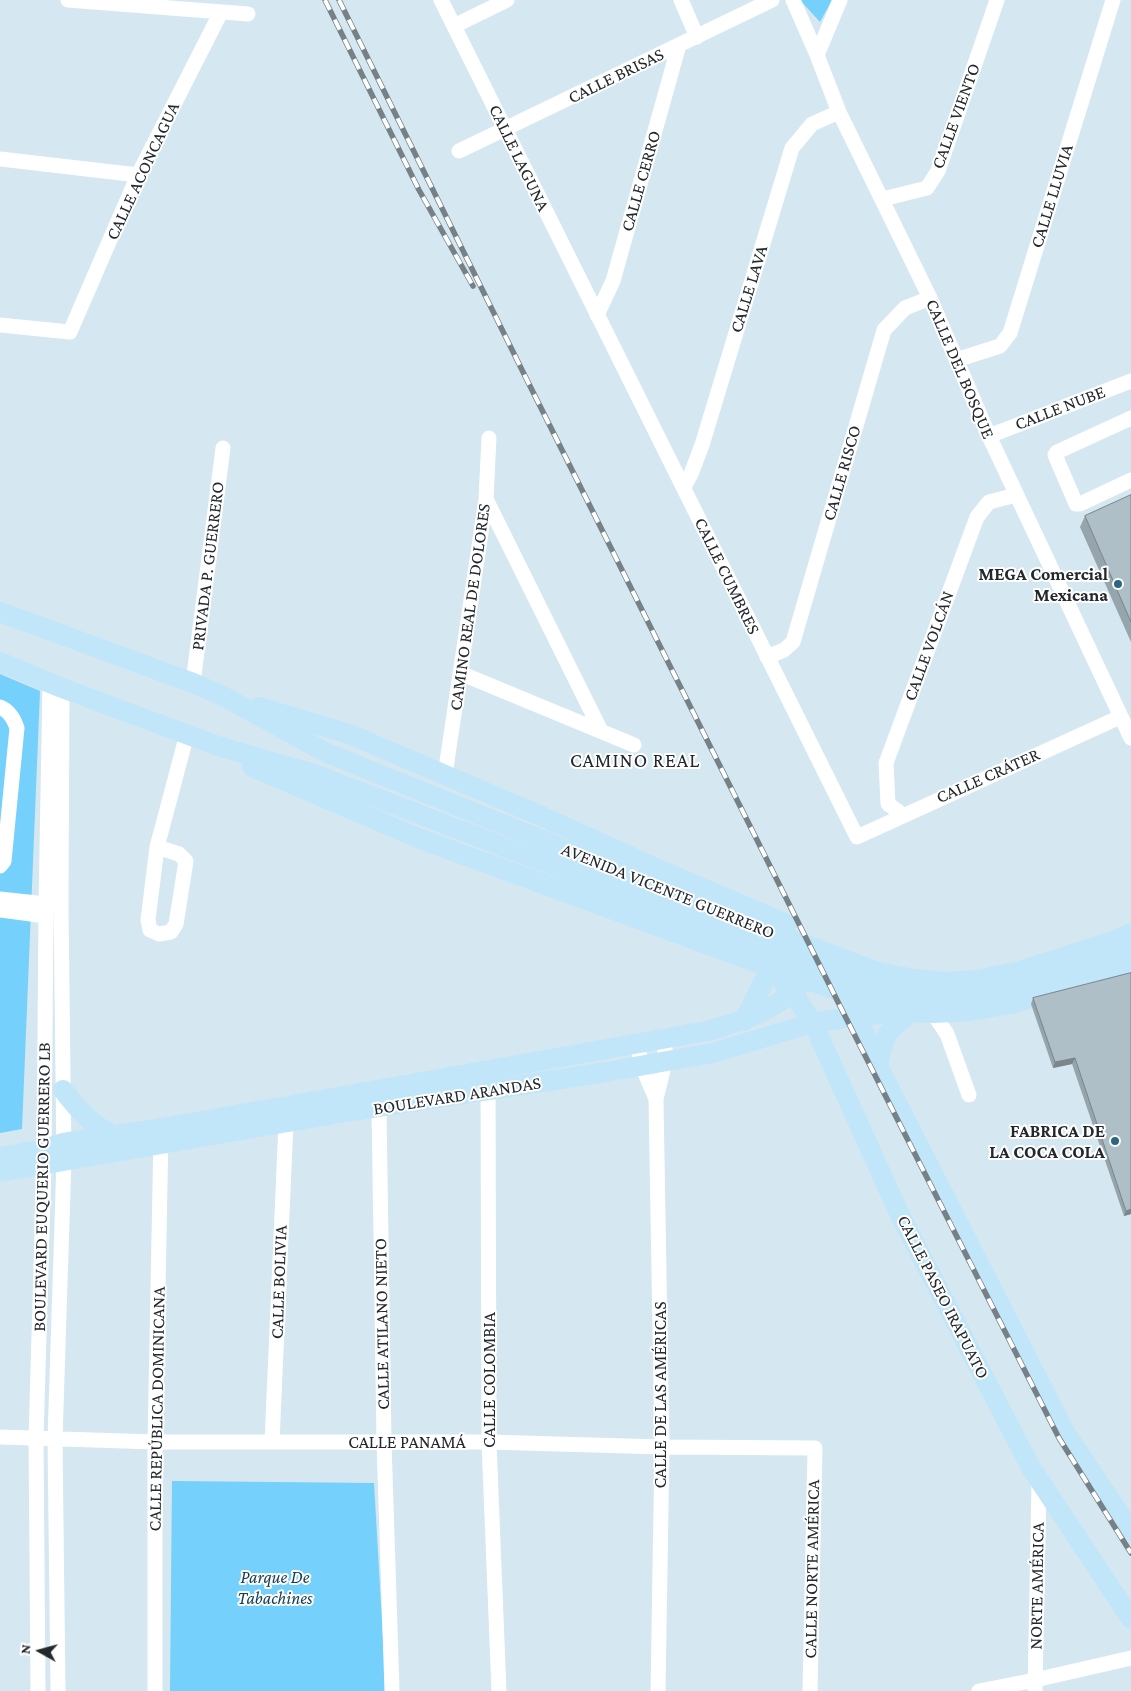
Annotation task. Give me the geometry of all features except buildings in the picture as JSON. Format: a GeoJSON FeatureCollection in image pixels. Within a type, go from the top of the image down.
{"type":"FeatureCollection","features":[{"type":"Feature","properties":{"kind":"main road"},"geometry":{"type":"LineString","coordinates":[[0,612],[224,696],[349,734],[834,944],[909,967],[942,970],[987,969],[1024,963],[1103,934],[1131,921]]}},
{"type":"Feature","properties":{"kind":"main road"},"geometry":{"type":"LineString","coordinates":[[0,662],[218,746],[259,770],[418,838],[769,968],[799,987],[849,995],[912,1012],[970,1011],[1011,1004],[1118,972],[1126,949]]}},
{"type":"Feature","properties":{"kind":"main road","name":"AVENIDA VICENTE GUERRERO"},"geometry":{"type":"LineString","coordinates":[[224,696],[327,753],[732,917],[878,972],[945,982],[977,980],[1126,949]]}},
{"type":"Feature","properties":{"kind":"main road","name":"AVENIDA VICENTE GUERRERO"},"geometry":{"type":"LineString","coordinates":[[218,746],[317,774],[874,989],[911,996],[976,997],[1064,975],[1126,949]]}},
{"type":"Feature","properties":{"kind":"main road"},"geometry":{"type":"LineString","coordinates":[[744,1021],[769,968],[785,923]]}},
{"type":"Feature","properties":{"kind":"main road"},"geometry":{"type":"LineString","coordinates":[[834,944],[849,995],[878,1066],[1066,1434],[1131,1531]]}},
{"type":"Feature","properties":{"kind":"main road","name":"BOULEVARD ARANDAS"},"geometry":{"type":"LineString","coordinates":[[0,1157],[54,1154],[161,1136],[488,1070],[707,1031],[744,1021],[772,1007],[799,987],[834,944]]}},
{"type":"Feature","properties":{"kind":"main road"},"geometry":{"type":"LineString","coordinates":[[893,1007],[888,994],[889,982],[896,970],[902,965]]}},
{"type":"Feature","properties":{"kind":"main road","name":"CALLE PASEO IRAPUATO"},"geometry":{"type":"LineString","coordinates":[[799,987],[813,1023],[899,1213],[1039,1481],[1131,1619]]}},
{"type":"Feature","properties":{"kind":"main road"},"geometry":{"type":"LineString","coordinates":[[878,1066],[886,1035],[892,1026],[912,1012]]}},
{"type":"Feature","properties":{"kind":"main road","name":"BOULEVARD ARANDAS"},"geometry":{"type":"LineString","coordinates":[[0,1172],[114,1135],[161,1136],[286,1123],[379,1107],[489,1092],[712,1053],[813,1023],[857,1016],[912,1012]]}},
{"type":"Feature","properties":{"kind":"main road"},"geometry":{"type":"LineString","coordinates":[[63,1090],[84,1115],[104,1131],[114,1135]]}},
{"type":"Feature","properties":{"kind":"street"},"geometry":{"type":"LineString","coordinates":[[68,0],[248,14]]}},
{"type":"Feature","properties":{"kind":"street","name":"CALLE LAGUNA"},"geometry":{"type":"LineString","coordinates":[[441,0],[597,315]]}},
{"type":"Feature","properties":{"kind":"street"},"geometry":{"type":"LineString","coordinates":[[454,26],[506,0]]}},
{"type":"Feature","properties":{"kind":"street"},"geometry":{"type":"LineString","coordinates":[[681,0],[697,37]]}},
{"type":"Feature","properties":{"kind":"street","name":"CALLE BRISAS"},"geometry":{"type":"LineString","coordinates":[[459,151],[772,0]]}},
{"type":"Feature","properties":{"kind":"street","name":"CALLE DEL BOSQUE"},"geometry":{"type":"LineString","coordinates":[[792,0],[817,55],[839,112],[930,298],[989,436],[1131,738]]}},
{"type":"Feature","properties":{"kind":"street"},"geometry":{"type":"LineString","coordinates":[[817,55],[840,0]]}},
{"type":"Feature","properties":{"kind":"street","name":"CALLE VIENTO"},"geometry":{"type":"LineString","coordinates":[[883,199],[926,188],[938,171],[997,0]]}},
{"type":"Feature","properties":{"kind":"street","name":"CALLE LLUVIA"},"geometry":{"type":"LineString","coordinates":[[956,360],[1000,346],[1010,333],[1113,0]]}},
{"type":"Feature","properties":{"kind":"street","name":"CALLE ACONCAGUA"},"geometry":{"type":"LineString","coordinates":[[0,325],[70,332],[138,175],[222,12]]}},
{"type":"Feature","properties":{"kind":"street","name":"CALLE CERRO"},"geometry":{"type":"LineString","coordinates":[[597,315],[613,281],[679,45]]}},
{"type":"Feature","properties":{"kind":"street","name":"CALLE LAVA"},"geometry":{"type":"LineString","coordinates":[[684,487],[702,445],[792,148],[812,124],[839,112]]}},
{"type":"Feature","properties":{"kind":"street"},"geometry":{"type":"LineString","coordinates":[[0,160],[138,175]]}},
{"type":"Feature","properties":{"kind":"street","name":"CALLE RISCO"},"geometry":{"type":"LineString","coordinates":[[767,656],[784,650],[793,642],[884,330],[905,308],[930,298]]}},
{"type":"Feature","properties":{"kind":"street","name":"CALLE CUMBRES"},"geometry":{"type":"LineString","coordinates":[[597,315],[857,837]]}},
{"type":"Feature","properties":{"kind":"street","name":"CALLE NUBE"},"geometry":{"type":"LineString","coordinates":[[989,436],[1131,381]]}},
{"type":"Feature","properties":{"kind":"street"},"geometry":{"type":"LineString","coordinates":[[1131,418],[1057,452],[1055,455],[1076,504],[1080,504],[1131,480]]}},
{"type":"Feature","properties":{"kind":"street","name":"CAMINO REAL DE DOLORES"},"geometry":{"type":"LineString","coordinates":[[445,775],[486,499],[489,438]]}},
{"type":"Feature","properties":{"kind":"street","name":"PRIVADA P. GUERRERO"},"geometry":{"type":"LineString","coordinates":[[193,684],[223,448]]}},
{"type":"Feature","properties":{"kind":"street","name":"CALLE VOLCÁN"},"geometry":{"type":"LineString","coordinates":[[903,815],[888,804],[886,763],[976,517],[989,502],[1016,495]]}},
{"type":"Feature","properties":{"kind":"street"},"geometry":{"type":"LineString","coordinates":[[486,499],[602,732]]}},
{"type":"Feature","properties":{"kind":"street"},"geometry":{"type":"LineString","coordinates":[[460,673],[634,745]]}},
{"type":"Feature","properties":{"kind":"street","name":"BOULEVARD EUQUERIO GUERRERO LB"},"geometry":{"type":"LineString","coordinates":[[38,1691],[36,1438],[54,1154],[63,1090],[56,685]]}},
{"type":"Feature","properties":{"kind":"street","name":"BOULEVARD EUQUERIO GUERRERO LB"},"geometry":{"type":"LineString","coordinates":[[56,685],[46,910],[54,1154],[54,1439],[58,1691]]}},
{"type":"Feature","properties":{"kind":"street"},"geometry":{"type":"LineString","coordinates":[[0,707],[14,718],[17,728],[4,861],[0,866]]}},
{"type":"Feature","properties":{"kind":"street","name":"CALLE CRÁTER"},"geometry":{"type":"LineString","coordinates":[[857,837],[1120,717]]}},
{"type":"Feature","properties":{"kind":"street"},"geometry":{"type":"LineString","coordinates":[[157,847],[179,854],[186,861],[176,924],[170,932],[159,934],[150,930],[148,920],[157,847],[187,734]]}},
{"type":"Feature","properties":{"kind":"street"},"geometry":{"type":"LineString","coordinates":[[0,899],[46,910]]}},
{"type":"Feature","properties":{"kind":"street"},"geometry":{"type":"LineString","coordinates":[[0,910],[46,910],[61,906]]}},
{"type":"Feature","properties":{"kind":"street"},"geometry":{"type":"LineString","coordinates":[[933,1013],[947,1034],[969,1094]]}},
{"type":"Feature","properties":{"kind":"street","name":"CALLE DE LAS AMÉRICAS"},"geometry":{"type":"LineString","coordinates":[[658,1691],[662,1447],[656,1099],[665,1062],[665,1038]]}},
{"type":"Feature","properties":{"kind":"street","name":"CALLE DE LAS AMÉRICAS"},"geometry":{"type":"LineString","coordinates":[[637,1043],[642,1066],[656,1099]]}},
{"type":"Feature","properties":{"kind":"street","name":"CALLE COLOMBIA"},"geometry":{"type":"LineString","coordinates":[[488,1070],[489,1442],[499,1691]]}},
{"type":"Feature","properties":{"kind":"street","name":"CALLE ATILANO NIETO"},"geometry":{"type":"LineString","coordinates":[[379,1107],[384,1442],[392,1691]]}},
{"type":"Feature","properties":{"kind":"street","name":"CALLE BOLIVIA"},"geometry":{"type":"LineString","coordinates":[[272,1442],[286,1123]]}},
{"type":"Feature","properties":{"kind":"street","name":"CALLE REPÚBLICA DOMINICANA"},"geometry":{"type":"LineString","coordinates":[[155,1691],[155,1442],[161,1136]]}},
{"type":"Feature","properties":{"kind":"street","name":"CALLE PANAMÁ"},"geometry":{"type":"LineString","coordinates":[[0,1437],[155,1442],[489,1442],[662,1447],[815,1448]]}},
{"type":"Feature","properties":{"kind":"street","name":"CALLE NORTE AMÉRICA"},"geometry":{"type":"LineString","coordinates":[[810,1691],[815,1448]]}},
{"type":"Feature","properties":{"kind":"street","name":"NORTE AMÉRICA"},"geometry":{"type":"LineString","coordinates":[[1035,1686],[1039,1481]]}},
{"type":"Feature","properties":{"kind":"street"},"geometry":{"type":"LineString","coordinates":[[979,1691],[1035,1686],[1131,1658]]}},
{"type":"Feature","properties":{"kind":"green space"},"geometry":{"type":"Polygon","coordinates":[[[800,0],[832,0],[820,22],[800,0]]]}},
{"type":"Feature","properties":{"kind":"green space"},"geometry":{"type":"Polygon","coordinates":[[[0,674],[40,691],[22,1129],[0,1133],[0,674]]]}},
{"type":"Feature","properties":{"kind":"green space","name":"Parque De Tabachines"},"geometry":{"type":"Polygon","coordinates":[[[172,1481],[374,1483],[386,1691],[170,1691],[172,1481]]]}},
{"type":"Feature","properties":{"kind":"railway"},"geometry":{"type":"LineString","coordinates":[[325,0],[419,190],[473,286]]}},
{"type":"Feature","properties":{"kind":"railway"},"geometry":{"type":"LineString","coordinates":[[339,0],[846,1018],[1059,1438],[1131,1553]]}},
{"type":"Feature","properties":{"kind":"place","name":"MEGA Comercial Mexicana"},"geometry":{"type":"Point","coordinates":[1118,584]}},
{"type":"Feature","properties":{"kind":"place","name":"FABRICA DE LA COCA COLA"},"geometry":{"type":"Point","coordinates":[1115,1141]}},
{"type":"Feature","properties":{"kind":"district","name":"CAMINO REAL"},"geometry":{"type":"Point","coordinates":[635,761]}}]}
